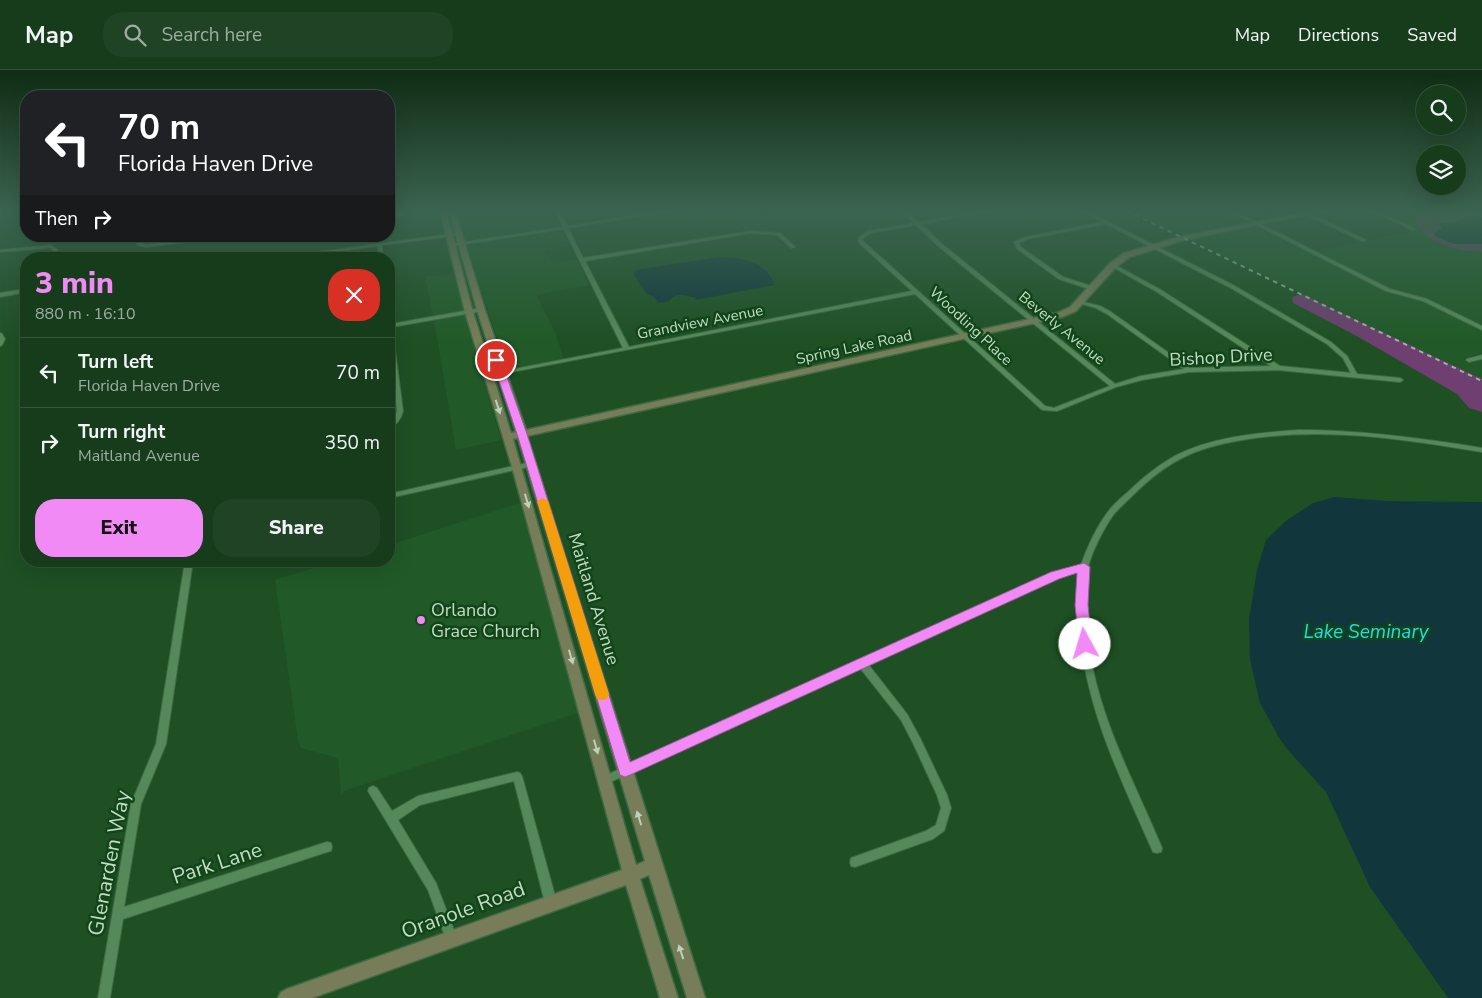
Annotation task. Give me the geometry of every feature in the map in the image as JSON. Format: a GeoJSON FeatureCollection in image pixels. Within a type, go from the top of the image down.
{"type":"FeatureCollection","features":[{"type":"Feature","properties":{"kind":"main road","name":"Maitland Avenue"},"geometry":{"type":"LineString","coordinates":[[455,254],[488,376],[532,519],[631,875],[669,998]]}},
{"type":"Feature","properties":{"kind":"main road","name":"Maitland Avenue"},"geometry":{"type":"LineString","coordinates":[[464,254],[500,374],[522,434],[696,998]]}},
{"type":"Feature","properties":{"kind":"main road","name":"Spring Lake Road"},"geometry":{"type":"LineString","coordinates":[[508,437],[965,337],[1067,312],[1081,302],[1113,265],[1129,254]]}},
{"type":"Feature","properties":{"kind":"main road"},"geometry":{"type":"LineString","coordinates":[[558,611],[571,592]]}},
{"type":"Feature","properties":{"kind":"main road","name":"Oranole Road"},"geometry":{"type":"LineString","coordinates":[[287,998],[631,875],[654,865]]}},
{"type":"Feature","properties":{"kind":"street"},"geometry":{"type":"LineString","coordinates":[[579,254],[627,348]]}},
{"type":"Feature","properties":{"kind":"street"},"geometry":{"type":"LineString","coordinates":[[582,260],[616,254]]}},
{"type":"Feature","properties":{"kind":"street","name":"Woodling Place"},"geometry":{"type":"LineString","coordinates":[[875,254],[1038,404],[1049,410]]}},
{"type":"Feature","properties":{"kind":"street","name":"Beverly Avenue"},"geometry":{"type":"LineString","coordinates":[[952,254],[1114,386]]}},
{"type":"Feature","properties":{"kind":"street"},"geometry":{"type":"LineString","coordinates":[[1027,254],[1053,274],[1092,288]]}},
{"type":"Feature","properties":{"kind":"street"},"geometry":{"type":"LineString","coordinates":[[1169,254],[1231,286],[1329,343],[1345,357],[1355,375]]}},
{"type":"Feature","properties":{"kind":"street"},"geometry":{"type":"LineString","coordinates":[[1317,254],[1388,290],[1425,300],[1482,328]]}},
{"type":"Feature","properties":{"kind":"street"},"geometry":{"type":"LineString","coordinates":[[1113,265],[1160,291],[1278,368]]}},
{"type":"Feature","properties":{"kind":"street"},"geometry":{"type":"LineString","coordinates":[[0,295],[20,292]]}},
{"type":"Feature","properties":{"kind":"street","name":"Grandview Avenue"},"geometry":{"type":"LineString","coordinates":[[488,376],[916,292]]}},
{"type":"Feature","properties":{"kind":"street"},"geometry":{"type":"LineString","coordinates":[[1081,302],[1109,313],[1189,370]]}},
{"type":"Feature","properties":{"kind":"street"},"geometry":{"type":"LineString","coordinates":[[395,324],[481,310]]}},
{"type":"Feature","properties":{"kind":"street"},"geometry":{"type":"LineString","coordinates":[[0,335],[2,339],[0,344]]}},
{"type":"Feature","properties":{"kind":"street"},"geometry":{"type":"LineString","coordinates":[[1469,360],[1482,357]]}},
{"type":"Feature","properties":{"kind":"street","name":"Bishop Drive"},"geometry":{"type":"LineString","coordinates":[[1049,410],[1060,409],[1114,386],[1141,378],[1189,370],[1278,368],[1400,380]]}},
{"type":"Feature","properties":{"kind":"street"},"geometry":{"type":"LineString","coordinates":[[395,384],[400,412],[395,421]]}},
{"type":"Feature","properties":{"kind":"street"},"geometry":{"type":"LineString","coordinates":[[1157,848],[1116,754],[1095,699],[1088,664],[1081,605],[1084,567],[1111,513],[1164,465],[1190,451],[1206,446],[1277,433],[1316,432],[1430,442],[1482,450]]}},
{"type":"Feature","properties":{"kind":"street"},"geometry":{"type":"LineString","coordinates":[[395,495],[531,464]]}},
{"type":"Feature","properties":{"kind":"street"},"geometry":{"type":"LineString","coordinates":[[532,519],[547,516]]}},
{"type":"Feature","properties":{"kind":"street","name":"Glenarden Way"},"geometry":{"type":"LineString","coordinates":[[104,998],[136,804],[161,744],[188,567]]}},
{"type":"Feature","properties":{"kind":"street"},"geometry":{"type":"LineString","coordinates":[[605,780],[1055,575],[1084,567]]}},
{"type":"Feature","properties":{"kind":"street"},"geometry":{"type":"LineString","coordinates":[[855,862],[929,835],[940,828],[946,808],[917,740],[904,717],[862,663]]}},
{"type":"Feature","properties":{"kind":"street"},"geometry":{"type":"LineString","coordinates":[[392,818],[418,801],[517,776],[550,903]]}},
{"type":"Feature","properties":{"kind":"street"},"geometry":{"type":"LineString","coordinates":[[373,791],[392,818],[432,887],[451,938]]}},
{"type":"Feature","properties":{"kind":"street","name":"Park Lane"},"geometry":{"type":"LineString","coordinates":[[118,915],[328,847]]}},
{"type":"Feature","properties":{"kind":"shaded area"},"geometry":{"type":"Polygon","coordinates":[[[469,254],[547,254],[552,263],[576,259],[589,285],[536,295],[555,332],[564,359],[508,370],[469,254]]]}},
{"type":"Feature","properties":{"kind":"shaded area"},"geometry":{"type":"Polygon","coordinates":[[[1219,254],[1482,254],[1482,326],[1430,304],[1482,330],[1482,353],[1463,359],[1470,363],[1482,360],[1482,379],[1219,254]]]}},
{"type":"Feature","properties":{"kind":"shaded area"},"geometry":{"type":"Polygon","coordinates":[[[453,273],[464,311],[433,316],[425,277],[453,273]]]}},
{"type":"Feature","properties":{"kind":"shaded area"},"geometry":{"type":"Polygon","coordinates":[[[1302,294],[1482,379],[1482,412],[1469,408],[1457,394],[1355,335],[1293,303],[1292,297],[1302,294]]]}},
{"type":"Feature","properties":{"kind":"shaded area"},"geometry":{"type":"Polygon","coordinates":[[[465,315],[501,440],[456,450],[434,320],[465,315]]]}},
{"type":"Feature","properties":{"kind":"shaded area"},"geometry":{"type":"Polygon","coordinates":[[[520,503],[542,574],[552,611],[551,614],[553,615],[580,712],[344,791],[341,795],[338,758],[301,748],[298,740],[275,580],[317,567],[395,567],[395,543],[520,503]]]}},
{"type":"Feature","properties":{"kind":"water"},"geometry":{"type":"Polygon","coordinates":[[[719,257],[737,258],[759,265],[765,270],[775,285],[695,300],[696,298],[678,295],[669,301],[659,303],[653,296],[647,294],[634,275],[636,270],[719,257]]]}},
{"type":"Feature","properties":{"kind":"water","name":"Lake Seminary"},"geometry":{"type":"Polygon","coordinates":[[[1335,497],[1387,501],[1482,502],[1482,998],[1448,998],[1370,887],[1326,792],[1287,749],[1260,703],[1250,660],[1249,619],[1257,570],[1266,540],[1287,520],[1313,503],[1335,497]]]}},
{"type":"Feature","properties":{"kind":"railway"},"geometry":{"type":"LineString","coordinates":[[1217,254],[1482,381]]}},
{"type":"Feature","properties":{"kind":"slow traffic"},"geometry":{"type":"LineString","coordinates":[[543,501],[602,694]]}},
{"type":"Feature","properties":{"kind":"place","name":"Orlando Grace Church"},"geometry":{"type":"Point","coordinates":[421,620]}},
{"type":"Feature","properties":{"kind":"route"},"geometry":{"type":"LineString","coordinates":[[496,360],[522,434],[625,771],[1055,575],[1084,567],[1081,605],[1085,644]]}}]}
